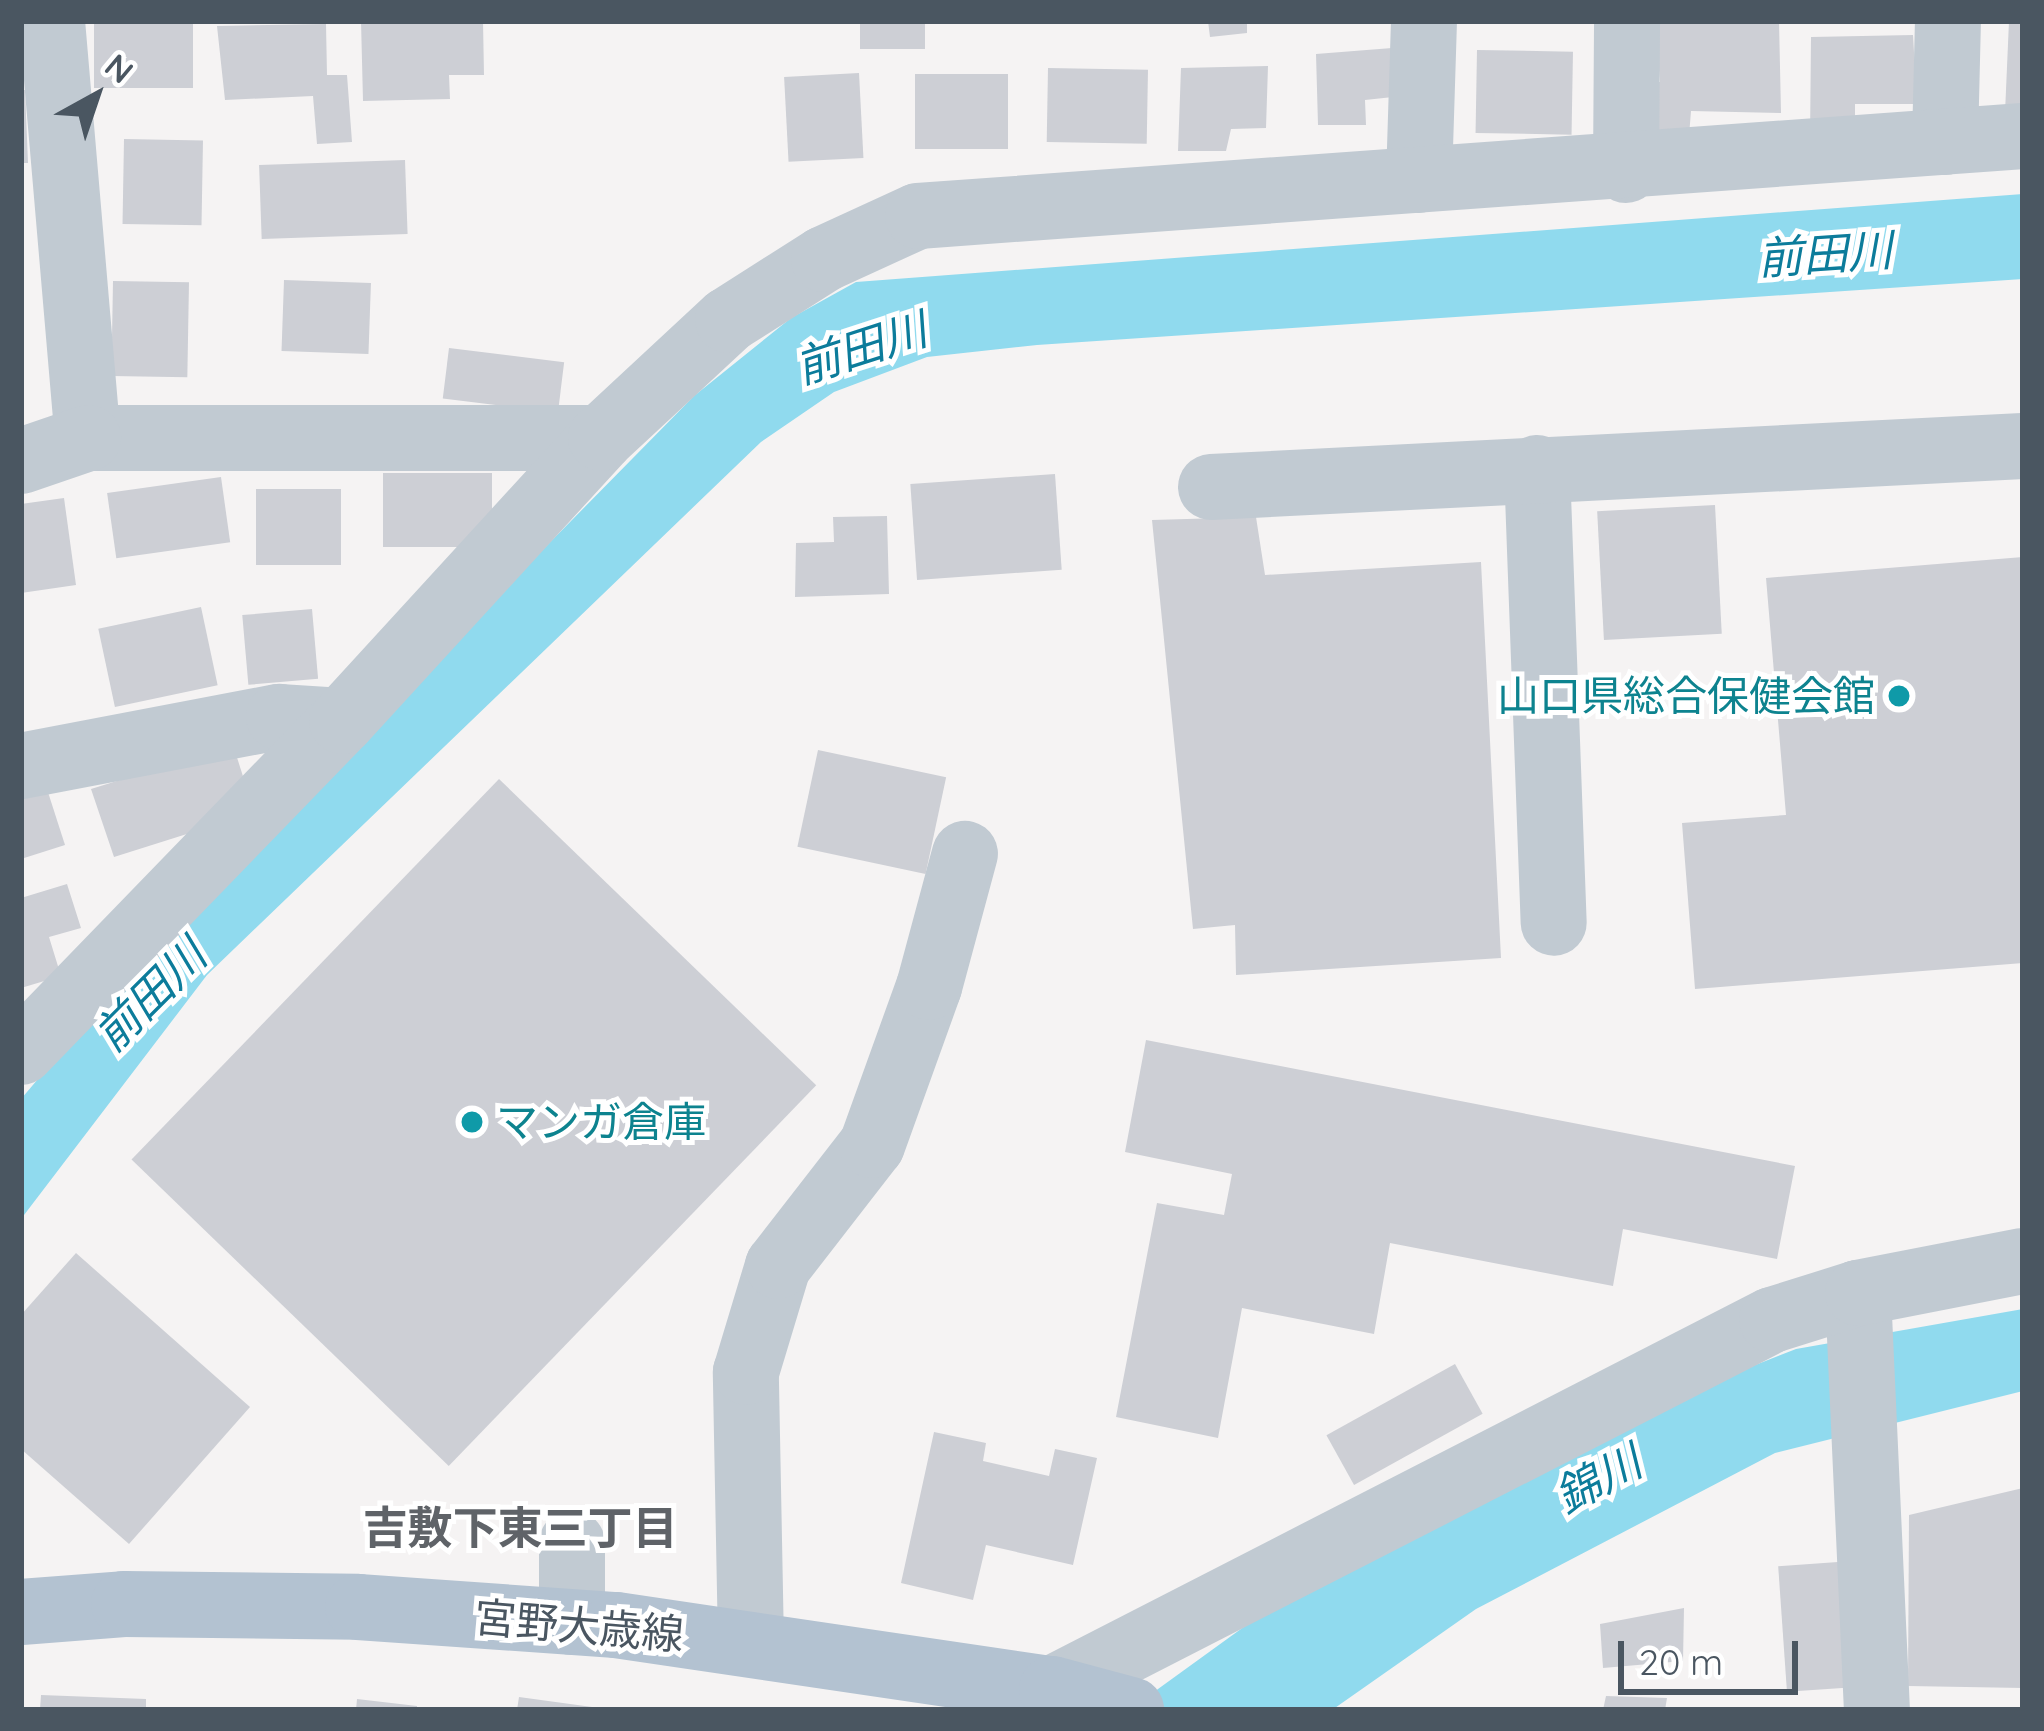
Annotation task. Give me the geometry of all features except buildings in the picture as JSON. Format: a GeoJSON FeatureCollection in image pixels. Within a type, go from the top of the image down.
{"type":"FeatureCollection","features":[{"type":"Feature","properties":{"kind":"main road","name":"宮野大歳線"},"geometry":{"type":"LineString","coordinates":[[21,1612],[124,1604],[358,1607],[572,1622],[751,1644],[1085,1698]]}},
{"type":"Feature","properties":{"kind":"street"},"geometry":{"type":"LineString","coordinates":[[52,21],[88,438]]}},
{"type":"Feature","properties":{"kind":"street"},"geometry":{"type":"LineString","coordinates":[[1419,180],[1424,21]]}},
{"type":"Feature","properties":{"kind":"street"},"geometry":{"type":"LineString","coordinates":[[1626,170],[1627,21]]}},
{"type":"Feature","properties":{"kind":"street"},"geometry":{"type":"LineString","coordinates":[[1945,142],[1948,21]]}},
{"type":"Feature","properties":{"kind":"street"},"geometry":{"type":"LineString","coordinates":[[21,1052],[342,721],[601,438],[728,320],[824,259],[918,216],[1626,170],[2023,136]]}},
{"type":"Feature","properties":{"kind":"street"},"geometry":{"type":"LineString","coordinates":[[21,461],[88,438],[601,438]]}},
{"type":"Feature","properties":{"kind":"street"},"geometry":{"type":"LineString","coordinates":[[1211,487],[2023,446]]}},
{"type":"Feature","properties":{"kind":"street"},"geometry":{"type":"LineString","coordinates":[[1537,468],[1554,923]]}},
{"type":"Feature","properties":{"kind":"street"},"geometry":{"type":"LineString","coordinates":[[21,766],[279,717],[342,721]]}},
{"type":"Feature","properties":{"kind":"street"},"geometry":{"type":"LineString","coordinates":[[751,1644],[746,1372],[778,1266],[872,1144],[929,987],[965,854]]}},
{"type":"Feature","properties":{"kind":"street"},"geometry":{"type":"LineString","coordinates":[[1085,1698],[1655,1376],[1772,1321],[1858,1294],[2023,1261]]}},
{"type":"Feature","properties":{"kind":"street"},"geometry":{"type":"LineString","coordinates":[[1858,1294],[1877,1710]]}},
{"type":"Feature","properties":{"kind":"street"},"geometry":{"type":"LineString","coordinates":[[572,1543],[572,1622]]}},
{"type":"Feature","properties":{"kind":"water","name":"前田川"},"geometry":{"type":"Polygon","coordinates":[[[2023,194],[2023,279],[1037,345],[927,357],[834,392],[761,442],[207,975],[21,1219],[21,1099],[141,958],[694,396],[791,318],[856,282],[2023,194]]]}},
{"type":"Feature","properties":{"kind":"water","name":"錦川"},"geometry":{"type":"Polygon","coordinates":[[[2023,1309],[2023,1391],[1775,1453],[1476,1609],[1332,1710],[1129,1710],[1281,1600],[1608,1423],[1796,1349],[2023,1309]]]}},
{"type":"Feature","properties":{"kind":"place","name":"山口県総合保健会館"},"geometry":{"type":"Point","coordinates":[1899,696]}},
{"type":"Feature","properties":{"kind":"place","name":"マンガ倉庫"},"geometry":{"type":"Point","coordinates":[472,1122]}},
{"type":"Feature","properties":{"kind":"district","name":"吉敷下東三丁目"},"geometry":{"type":"Point","coordinates":[520,1528]}}]}
